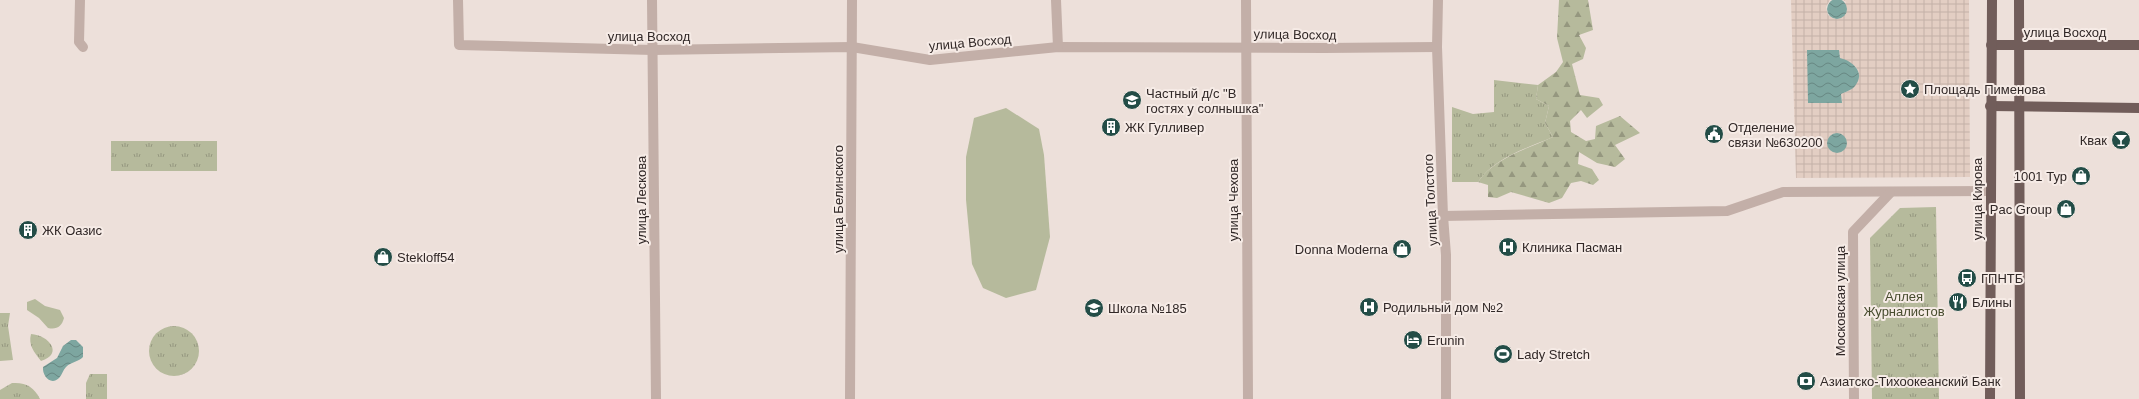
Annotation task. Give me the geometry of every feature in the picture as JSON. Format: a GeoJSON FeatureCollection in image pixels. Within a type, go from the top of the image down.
{"type":"FeatureCollection","features":[{"type":"Feature","properties":{"kind":"main road","name":"улица Кирова"},"geometry":{"type":"LineString","coordinates":[[1990,399],[1990,106],[1992,0]]}},
{"type":"Feature","properties":{"kind":"main road"},"geometry":{"type":"LineString","coordinates":[[2019,0],[2020,399]]}},
{"type":"Feature","properties":{"kind":"main road","name":"улица Восход"},"geometry":{"type":"LineString","coordinates":[[1991,44],[2139,45]]}},
{"type":"Feature","properties":{"kind":"main road"},"geometry":{"type":"LineString","coordinates":[[1990,106],[2139,108]]}},
{"type":"Feature","properties":{"kind":"street"},"geometry":{"type":"LineString","coordinates":[[80,0],[79,42],[83,47]]}},
{"type":"Feature","properties":{"kind":"street","name":"улица Восход"},"geometry":{"type":"LineString","coordinates":[[458,0],[459,45],[653,50],[852,47],[930,60],[1058,47],[1437,47]]}},
{"type":"Feature","properties":{"kind":"street","name":"улица Лескова"},"geometry":{"type":"LineString","coordinates":[[652,0],[656,399]]}},
{"type":"Feature","properties":{"kind":"street","name":"улица Белинского"},"geometry":{"type":"LineString","coordinates":[[850,399],[852,0]]}},
{"type":"Feature","properties":{"kind":"street"},"geometry":{"type":"LineString","coordinates":[[1056,0],[1058,47]]}},
{"type":"Feature","properties":{"kind":"street","name":"улица Чехова"},"geometry":{"type":"LineString","coordinates":[[1246,0],[1245,47],[1248,399]]}},
{"type":"Feature","properties":{"kind":"street","name":"улица Толстого"},"geometry":{"type":"LineString","coordinates":[[1438,0],[1437,47],[1443,216],[1446,255],[1446,399]]}},
{"type":"Feature","properties":{"kind":"street"},"geometry":{"type":"LineString","coordinates":[[1443,216],[1726,211],[1782,192],[1890,193],[1990,191]]}},
{"type":"Feature","properties":{"kind":"street","name":"Московская улица"},"geometry":{"type":"LineString","coordinates":[[1854,399],[1853,232],[1890,193]]}},
{"type":"Feature","properties":{"kind":"green space"},"geometry":{"type":"Polygon","coordinates":[[[1559,0],[1588,0],[1593,30],[1579,35],[1586,48],[1583,59],[1572,64],[1580,95],[1599,98],[1603,105],[1587,118],[1581,110],[1570,121],[1571,132],[1586,141],[1595,139],[1596,126],[1620,116],[1640,133],[1615,145],[1625,159],[1615,167],[1597,163],[1579,152],[1578,164],[1592,169],[1599,180],[1593,185],[1581,181],[1571,183],[1562,198],[1549,203],[1511,192],[1497,198],[1488,197],[1488,185],[1478,182],[1485,174],[1502,160],[1553,137],[1545,123],[1549,106],[1536,99],[1538,85],[1556,72],[1563,62],[1557,38],[1559,0]]]}},
{"type":"Feature","properties":{"kind":"green space"},"geometry":{"type":"Polygon","coordinates":[[[1494,80],[1538,85],[1536,99],[1549,106],[1545,123],[1553,137],[1502,160],[1493,166],[1478,182],[1452,182],[1452,107],[1473,114],[1494,112],[1494,80]]]}},
{"type":"Feature","properties":{"kind":"green space"},"geometry":{"type":"Polygon","coordinates":[[[1006,108],[1039,129],[1044,155],[1050,237],[1036,290],[1006,298],[983,288],[972,264],[966,200],[966,157],[974,118],[1006,108]]]}},
{"type":"Feature","properties":{"kind":"green space"},"geometry":{"type":"Polygon","coordinates":[[[111,141],[217,141],[217,171],[111,171],[111,141]]]}},
{"type":"Feature","properties":{"kind":"green space","name":"Аллея Журналистов"},"geometry":{"type":"Polygon","coordinates":[[[1936,207],[1939,399],[1872,399],[1870,238],[1900,208],[1936,207]]]}},
{"type":"Feature","properties":{"kind":"green space"},"geometry":{"type":"Polygon","coordinates":[[[35,299],[45,306],[60,310],[64,318],[62,323],[56,328],[48,328],[39,318],[27,310],[27,302],[35,299]]]}},
{"type":"Feature","properties":{"kind":"green space"},"geometry":{"type":"Polygon","coordinates":[[[0,313],[10,313],[8,326],[13,360],[0,361],[0,313]]]}},
{"type":"Feature","properties":{"kind":"green space"},"geometry":{"type":"Polygon","coordinates":[[[179,326],[184,327],[192,333],[198,341],[198,361],[192,369],[184,375],[169,376],[164,375],[156,369],[150,361],[149,346],[150,341],[156,333],[164,327],[179,326]]]}},
{"type":"Feature","properties":{"kind":"green space"},"geometry":{"type":"Polygon","coordinates":[[[31,334],[38,335],[48,341],[51,345],[53,350],[52,354],[48,358],[41,361],[36,355],[30,342],[31,334]]]}},
{"type":"Feature","properties":{"kind":"green space"},"geometry":{"type":"Polygon","coordinates":[[[90,374],[107,374],[107,399],[86,399],[86,383],[90,374]]]}},
{"type":"Feature","properties":{"kind":"green space"},"geometry":{"type":"Polygon","coordinates":[[[12,383],[21,383],[29,386],[35,391],[40,399],[0,399],[0,390],[12,383]]]}},
{"type":"Feature","properties":{"kind":"shaded area","name":"Площадь Пименова"},"geometry":{"type":"Polygon","coordinates":[[[1791,0],[1830,0],[1826,7],[1828,15],[1835,19],[1846,2],[1843,0],[1969,0],[1970,177],[1796,178],[1791,0]],[[1839,50],[1807,51],[1842,102],[1841,94],[1848,91],[1858,81],[1859,73],[1856,67],[1840,58],[1839,50]]]}},
{"type":"Feature","properties":{"kind":"water"},"geometry":{"type":"Polygon","coordinates":[[[1837,-1],[1844,2],[1847,9],[1844,16],[1837,19],[1830,16],[1827,9],[1830,2],[1837,-1]]]}},
{"type":"Feature","properties":{"kind":"water"},"geometry":{"type":"Polygon","coordinates":[[[1807,50],[1839,50],[1840,58],[1849,62],[1859,72],[1858,81],[1855,86],[1841,94],[1842,103],[1808,103],[1807,50]]]}},
{"type":"Feature","properties":{"kind":"water"},"geometry":{"type":"Polygon","coordinates":[[[1833,133],[1841,133],[1847,139],[1847,147],[1841,153],[1833,153],[1827,147],[1827,139],[1833,133]]]}},
{"type":"Feature","properties":{"kind":"water"},"geometry":{"type":"Polygon","coordinates":[[[71,340],[76,340],[83,347],[83,357],[66,367],[60,377],[56,380],[53,381],[48,379],[44,374],[43,367],[57,358],[63,346],[71,340]]]}},
{"type":"Feature","properties":{"kind":"place","name":"Площадь Пименова"},"geometry":{"type":"Point","coordinates":[1910,89]}},
{"type":"Feature","properties":{"kind":"place","name":"Частный д/c \"В гостях у солнышка\""},"geometry":{"type":"Point","coordinates":[1132,100]}},
{"type":"Feature","properties":{"kind":"place","name":"ЖК Гулливер"},"geometry":{"type":"Point","coordinates":[1111,127]}},
{"type":"Feature","properties":{"kind":"place","name":"Отделение связи №630200"},"geometry":{"type":"Point","coordinates":[1714,134]}},
{"type":"Feature","properties":{"kind":"place","name":"Квак"},"geometry":{"type":"Point","coordinates":[2121,140]}},
{"type":"Feature","properties":{"kind":"place","name":"1001 Тур"},"geometry":{"type":"Point","coordinates":[2081,176]}},
{"type":"Feature","properties":{"kind":"place","name":"Pac Group"},"geometry":{"type":"Point","coordinates":[2066,209]}},
{"type":"Feature","properties":{"kind":"place","name":"ЖК Оазис"},"geometry":{"type":"Point","coordinates":[28,230]}},
{"type":"Feature","properties":{"kind":"place","name":"Клиника Пасман"},"geometry":{"type":"Point","coordinates":[1508,247]}},
{"type":"Feature","properties":{"kind":"place","name":"Donna Moderna"},"geometry":{"type":"Point","coordinates":[1402,249]}},
{"type":"Feature","properties":{"kind":"place","name":"Stekloff54"},"geometry":{"type":"Point","coordinates":[383,257]}},
{"type":"Feature","properties":{"kind":"place","name":"ГПНТБ"},"geometry":{"type":"Point","coordinates":[1967,278]}},
{"type":"Feature","properties":{"kind":"place","name":"Блины"},"geometry":{"type":"Point","coordinates":[1958,302]}},
{"type":"Feature","properties":{"kind":"place","name":"Родильный дом №2"},"geometry":{"type":"Point","coordinates":[1369,307]}},
{"type":"Feature","properties":{"kind":"place","name":"Школа №185"},"geometry":{"type":"Point","coordinates":[1094,308]}},
{"type":"Feature","properties":{"kind":"place","name":"Erunin"},"geometry":{"type":"Point","coordinates":[1413,340]}},
{"type":"Feature","properties":{"kind":"place","name":"Lady Stretch"},"geometry":{"type":"Point","coordinates":[1503,354]}},
{"type":"Feature","properties":{"kind":"place","name":"Азиатско-Тихоокеанский Банк"},"geometry":{"type":"Point","coordinates":[1806,381]}}]}
